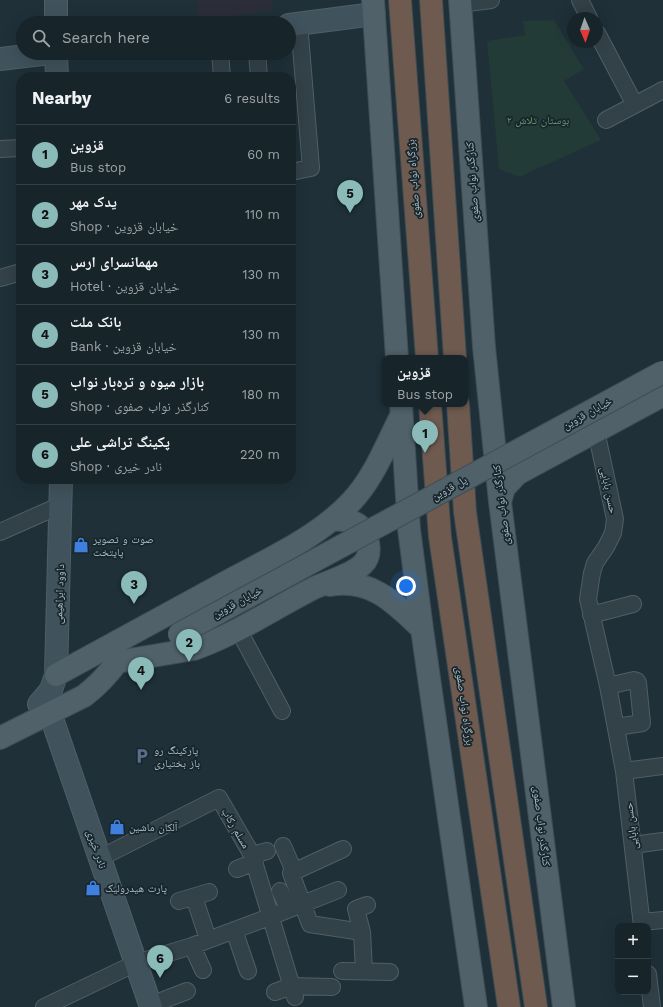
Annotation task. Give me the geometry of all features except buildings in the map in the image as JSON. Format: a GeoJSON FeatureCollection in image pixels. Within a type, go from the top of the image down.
{"type":"FeatureCollection","features":[{"type":"Feature","properties":{"kind":"highway","name":"بزرگراه نواب صفوی"},"geometry":{"type":"LineString","coordinates":[[400,0],[427,355]]}},
{"type":"Feature","properties":{"kind":"highway"},"geometry":{"type":"LineString","coordinates":[[430,0],[455,355]]}},
{"type":"Feature","properties":{"kind":"highway","name":"بزرگراه نواب صفوی"},"geometry":{"type":"LineString","coordinates":[[430,407],[440,537],[509,1007]]}},
{"type":"Feature","properties":{"kind":"highway"},"geometry":{"type":"LineString","coordinates":[[458,407],[465,512],[536,1007]]}},
{"type":"Feature","properties":{"kind":"main road","name":"کنارگذر نواب صفوی"},"geometry":{"type":"LineString","coordinates":[[460,2],[484,347],[500,502],[564,1007]]}},
{"type":"Feature","properties":{"kind":"main road"},"geometry":{"type":"LineString","coordinates":[[373,7],[398,355]]}},
{"type":"Feature","properties":{"kind":"main road","name":"خیابان قزوین"},"geometry":{"type":"LineString","coordinates":[[510,454],[663,372]]}},
{"type":"Feature","properties":{"kind":"main road"},"geometry":{"type":"LineString","coordinates":[[500,502],[504,488],[517,474],[663,395]]}},
{"type":"Feature","properties":{"kind":"main road"},"geometry":{"type":"LineString","coordinates":[[56,675],[276,555],[316,532],[332,520],[351,503],[365,487],[401,409]]}},
{"type":"Feature","properties":{"kind":"main road"},"geometry":{"type":"LineString","coordinates":[[401,409],[409,529],[476,1007]]}},
{"type":"Feature","properties":{"kind":"main road","name":"پل قزوین"},"geometry":{"type":"LineString","coordinates":[[388,521],[510,454]]}},
{"type":"Feature","properties":{"kind":"main road"},"geometry":{"type":"LineString","coordinates":[[117,662],[194,649],[238,629],[314,588],[364,564],[369,552],[367,538],[363,530],[355,522],[345,519],[332,520]]}},
{"type":"Feature","properties":{"kind":"main road","name":"خیابان قزوین"},"geometry":{"type":"LineString","coordinates":[[0,726],[45,708],[117,662],[179,634],[388,521]]}},
{"type":"Feature","properties":{"kind":"main road"},"geometry":{"type":"LineString","coordinates":[[314,588],[339,584],[357,585],[374,590],[386,596],[422,629]]}},
{"type":"Feature","properties":{"kind":"main road"},"geometry":{"type":"LineString","coordinates":[[0,738],[45,708]]}},
{"type":"Feature","properties":{"kind":"street"},"geometry":{"type":"LineString","coordinates":[[56,0],[56,16]]}},
{"type":"Feature","properties":{"kind":"street"},"geometry":{"type":"LineString","coordinates":[[460,2],[491,0]]}},
{"type":"Feature","properties":{"kind":"street"},"geometry":{"type":"LineString","coordinates":[[580,0],[586,12]]}},
{"type":"Feature","properties":{"kind":"street"},"geometry":{"type":"LineString","coordinates":[[296,24],[373,7]]}},
{"type":"Feature","properties":{"kind":"street"},"geometry":{"type":"LineString","coordinates":[[296,41],[311,168],[296,171]]}},
{"type":"Feature","properties":{"kind":"street"},"geometry":{"type":"LineString","coordinates":[[603,44],[635,105]]}},
{"type":"Feature","properties":{"kind":"street"},"geometry":{"type":"LineString","coordinates":[[0,59],[16,57]]}},
{"type":"Feature","properties":{"kind":"street"},"geometry":{"type":"LineString","coordinates":[[56,60],[57,72]]}},
{"type":"Feature","properties":{"kind":"street"},"geometry":{"type":"LineString","coordinates":[[221,60],[222,72]]}},
{"type":"Feature","properties":{"kind":"street"},"geometry":{"type":"LineString","coordinates":[[258,60],[259,72]]}},
{"type":"Feature","properties":{"kind":"street"},"geometry":{"type":"LineString","coordinates":[[606,120],[663,90]]}},
{"type":"Feature","properties":{"kind":"street"},"geometry":{"type":"LineString","coordinates":[[0,149],[16,148]]}},
{"type":"Feature","properties":{"kind":"street"},"geometry":{"type":"LineString","coordinates":[[0,278],[16,273]]}},
{"type":"Feature","properties":{"kind":"street","name":"حسن بابایی"},"geometry":{"type":"LineString","coordinates":[[596,431],[615,519],[613,532],[606,547],[595,563],[588,599],[617,727],[624,771],[642,923]]}},
{"type":"Feature","properties":{"kind":"street","name":"داوود ابراهیمی"},"geometry":{"type":"LineString","coordinates":[[45,708],[56,675],[61,484]]}},
{"type":"Feature","properties":{"kind":"street"},"geometry":{"type":"LineString","coordinates":[[0,532],[61,505]]}},
{"type":"Feature","properties":{"kind":"street"},"geometry":{"type":"LineString","coordinates":[[591,615],[633,604]]}},
{"type":"Feature","properties":{"kind":"street"},"geometry":{"type":"LineString","coordinates":[[238,629],[282,711]]}},
{"type":"Feature","properties":{"kind":"street"},"geometry":{"type":"LineString","coordinates":[[608,686],[634,680],[637,680],[638,683],[642,723],[617,727]]}},
{"type":"Feature","properties":{"kind":"street","name":"نادر خیری"},"geometry":{"type":"LineString","coordinates":[[45,708],[100,858],[151,1006]]}},
{"type":"Feature","properties":{"kind":"street"},"geometry":{"type":"LineString","coordinates":[[624,771],[663,766]]}},
{"type":"Feature","properties":{"kind":"street","name":"مسلم رکاب"},"geometry":{"type":"LineString","coordinates":[[100,858],[219,798],[258,856],[272,916],[293,991]]}},
{"type":"Feature","properties":{"kind":"street"},"geometry":{"type":"LineString","coordinates":[[633,845],[663,841]]}},
{"type":"Feature","properties":{"kind":"street"},"geometry":{"type":"LineString","coordinates":[[283,846],[294,871]]}},
{"type":"Feature","properties":{"kind":"street"},"geometry":{"type":"LineString","coordinates":[[296,906],[291,873],[343,849]]}},
{"type":"Feature","properties":{"kind":"street"},"geometry":{"type":"LineString","coordinates":[[237,869],[258,856]]}},
{"type":"Feature","properties":{"kind":"street"},"geometry":{"type":"LineString","coordinates":[[44,1007],[136,963],[192,946],[338,890]]}},
{"type":"Feature","properties":{"kind":"street"},"geometry":{"type":"LineString","coordinates":[[280,891],[296,906],[310,924],[362,932]]}},
{"type":"Feature","properties":{"kind":"street"},"geometry":{"type":"LineString","coordinates":[[208,939],[186,899],[209,892]]}},
{"type":"Feature","properties":{"kind":"street"},"geometry":{"type":"LineString","coordinates":[[364,971],[362,932],[356,909],[367,905]]}},
{"type":"Feature","properties":{"kind":"street"},"geometry":{"type":"LineString","coordinates":[[647,923],[663,920]]}},
{"type":"Feature","properties":{"kind":"street"},"geometry":{"type":"LineString","coordinates":[[234,930],[248,971]]}},
{"type":"Feature","properties":{"kind":"street"},"geometry":{"type":"LineString","coordinates":[[192,946],[203,970]]}},
{"type":"Feature","properties":{"kind":"street"},"geometry":{"type":"LineString","coordinates":[[342,971],[390,972]]}},
{"type":"Feature","properties":{"kind":"street"},"geometry":{"type":"LineString","coordinates":[[275,992],[332,987]]}},
{"type":"Feature","properties":{"kind":"street"},"geometry":{"type":"LineString","coordinates":[[151,1006],[187,991]]}},
{"type":"Feature","properties":{"kind":"street"},"geometry":{"type":"LineString","coordinates":[[651,995],[652,1007]]}},
{"type":"Feature","properties":{"kind":"shaded area"},"geometry":{"type":"Polygon","coordinates":[[[197,0],[272,0],[272,10],[232,16],[198,16],[197,0]]]}},
{"type":"Feature","properties":{"kind":"green space","name":"بوستان تلاش ۲"},"geometry":{"type":"Polygon","coordinates":[[[554,20],[567,41],[567,48],[571,48],[584,69],[564,81],[601,140],[519,177],[499,169],[487,41],[525,35],[523,21],[554,20]]]}},
{"type":"Feature","properties":{"kind":"place","name":"بازار میوه و تره‌بار نواب"},"geometry":{"type":"Point","coordinates":[350,213]}},
{"type":"Feature","properties":{"kind":"place","name":"قزوین"},"geometry":{"type":"Point","coordinates":[425,453]}},
{"type":"Feature","properties":{"kind":"place","name":"صوت و تصویر پایتخت"},"geometry":{"type":"Point","coordinates":[81,545]}},
{"type":"Feature","properties":{"kind":"place","name":"مهمانسرای ارس"},"geometry":{"type":"Point","coordinates":[134,604]}},
{"type":"Feature","properties":{"kind":"place","name":"یدک مهر"},"geometry":{"type":"Point","coordinates":[189,662]}},
{"type":"Feature","properties":{"kind":"place","name":"بانک ملت"},"geometry":{"type":"Point","coordinates":[141,690]}},
{"type":"Feature","properties":{"kind":"place","name":"پارکینگ رو باز بختیاری"},"geometry":{"type":"Point","coordinates":[142,756]}},
{"type":"Feature","properties":{"kind":"place","name":"آلکان ماشین"},"geometry":{"type":"Point","coordinates":[117,827]}},
{"type":"Feature","properties":{"kind":"place","name":"پارت هیدرولیک"},"geometry":{"type":"Point","coordinates":[93,888]}},
{"type":"Feature","properties":{"kind":"place","name":"پکینگ تراشی علی"},"geometry":{"type":"Point","coordinates":[160,978]}}]}
